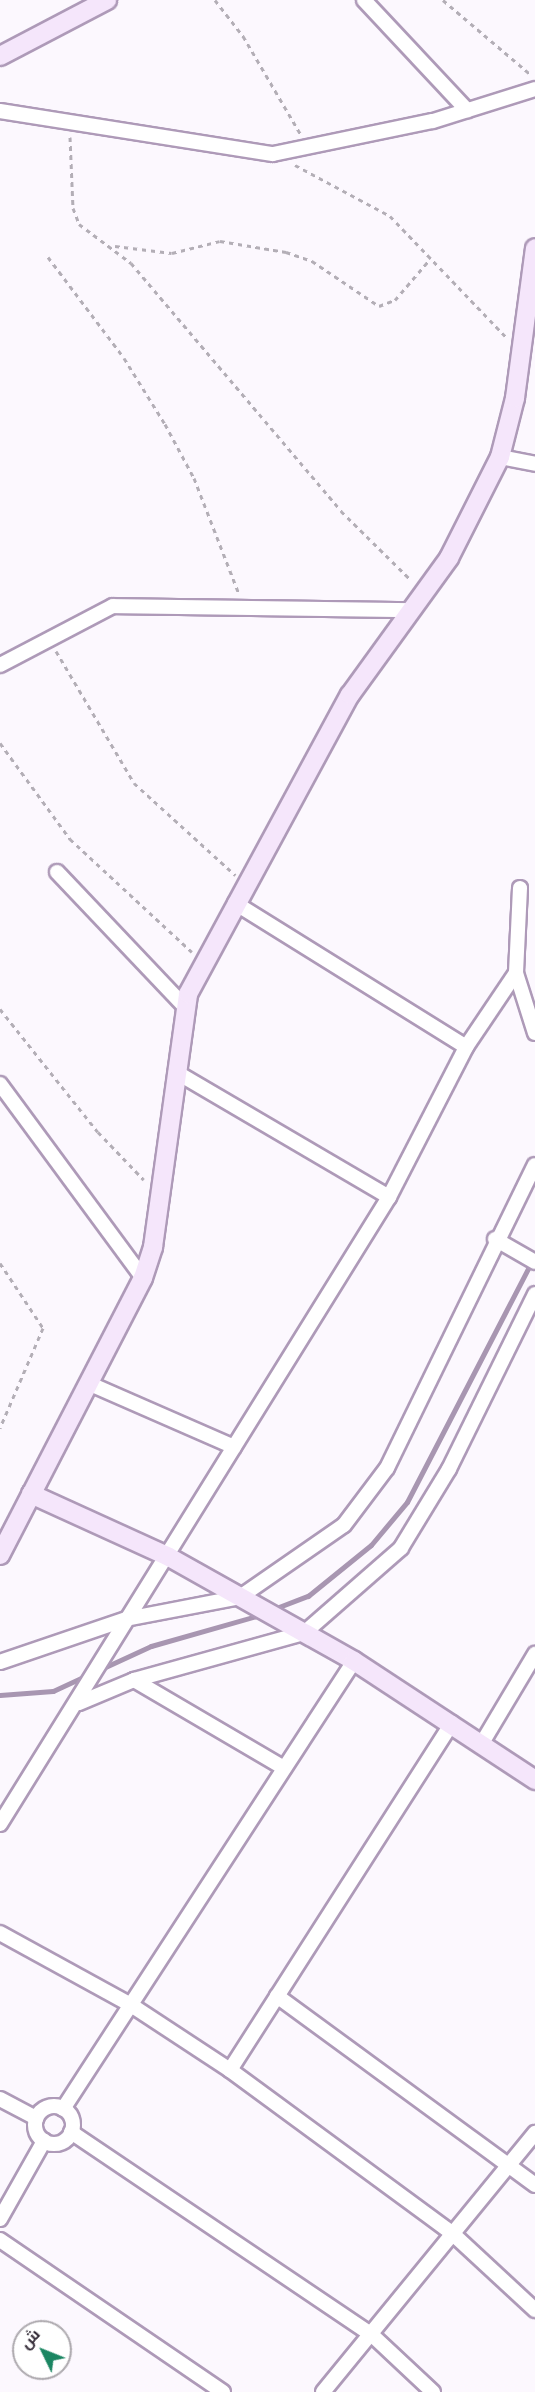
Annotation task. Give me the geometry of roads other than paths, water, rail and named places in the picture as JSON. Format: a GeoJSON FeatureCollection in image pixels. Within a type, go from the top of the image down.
{"type":"FeatureCollection","features":[{"type":"Feature","properties":{"kind":"street"},"geometry":{"type":"LineString","coordinates":[[0,56],[107,0]]}},
{"type":"Feature","properties":{"kind":"street"},"geometry":{"type":"LineString","coordinates":[[364,0],[467,110]]}},
{"type":"Feature","properties":{"kind":"street"},"geometry":{"type":"LineString","coordinates":[[0,111],[273,154],[309,148],[467,110],[535,89]]}},
{"type":"Feature","properties":{"kind":"street"},"geometry":{"type":"LineString","coordinates":[[0,1556],[143,1278],[160,1196],[186,1008],[205,962],[350,695],[465,530],[500,457],[521,350],[535,248]]}},
{"type":"Feature","properties":{"kind":"street"},"geometry":{"type":"LineString","coordinates":[[500,457],[535,464]]}},
{"type":"Feature","properties":{"kind":"street"},"geometry":{"type":"LineString","coordinates":[[0,665],[47,636],[112,606],[408,610]]}},
{"type":"Feature","properties":{"kind":"street"},"geometry":{"type":"LineString","coordinates":[[57,872],[186,1008]]}},
{"type":"Feature","properties":{"kind":"street"},"geometry":{"type":"LineString","coordinates":[[520,888],[516,973],[535,1033]]}},
{"type":"Feature","properties":{"kind":"street"},"geometry":{"type":"LineString","coordinates":[[236,903],[466,1047]]}},
{"type":"Feature","properties":{"kind":"street"},"geometry":{"type":"LineString","coordinates":[[0,1824],[79,1703],[126,1619],[169,1557],[234,1447],[389,1197],[466,1047],[516,973]]}},
{"type":"Feature","properties":{"kind":"street"},"geometry":{"type":"LineString","coordinates":[[176,1072],[389,1197]]}},
{"type":"Feature","properties":{"kind":"street"},"geometry":{"type":"LineString","coordinates":[[0,1084],[143,1278]]}},
{"type":"Feature","properties":{"kind":"street"},"geometry":{"type":"LineString","coordinates":[[0,1662],[126,1619],[246,1601],[314,1548],[366,1502],[495,1239],[535,1165]]}},
{"type":"Feature","properties":{"kind":"street"},"geometry":{"type":"LineString","coordinates":[[495,1239],[535,1262]]}},
{"type":"Feature","properties":{"kind":"street"},"geometry":{"type":"LineString","coordinates":[[79,1703],[134,1680],[298,1629],[401,1548],[413,1532],[535,1294]]}},
{"type":"Feature","properties":{"kind":"street"},"geometry":{"type":"LineString","coordinates":[[90,1384],[234,1447]]}},
{"type":"Feature","properties":{"kind":"street"},"geometry":{"type":"LineString","coordinates":[[31,1494],[169,1557],[298,1629],[354,1661],[452,1723],[535,1780]]}},
{"type":"Feature","properties":{"kind":"street"},"geometry":{"type":"LineString","coordinates":[[482,1743],[535,1654]]}},
{"type":"Feature","properties":{"kind":"street"},"geometry":{"type":"LineString","coordinates":[[63,2109],[354,1661]]}},
{"type":"Feature","properties":{"kind":"street"},"geometry":{"type":"LineString","coordinates":[[134,1680],[284,1768]]}},
{"type":"Feature","properties":{"kind":"street"},"geometry":{"type":"LineString","coordinates":[[230,2070],[452,1723]]}},
{"type":"Feature","properties":{"kind":"street"},"geometry":{"type":"LineString","coordinates":[[0,1933],[131,2005],[230,2070],[453,2234],[535,2310]]}},
{"type":"Feature","properties":{"kind":"street"},"geometry":{"type":"LineString","coordinates":[[277,1996],[510,2164],[535,2185]]}},
{"type":"Feature","properties":{"kind":"street"},"geometry":{"type":"LineString","coordinates":[[0,2098],[36,2118]]}},
{"type":"Feature","properties":{"kind":"street"},"geometry":{"type":"LineString","coordinates":[[51,2106],[63,2109],[72,2119],[71,2132],[56,2144],[44,2141],[36,2131],[36,2118],[51,2106]]}},
{"type":"Feature","properties":{"kind":"street"},"geometry":{"type":"LineString","coordinates":[[71,2132],[370,2334],[433,2392]]}},
{"type":"Feature","properties":{"kind":"street"},"geometry":{"type":"LineString","coordinates":[[323,2392],[535,2133]]}},
{"type":"Feature","properties":{"kind":"street"},"geometry":{"type":"LineString","coordinates":[[0,2219],[44,2141]]}},
{"type":"Feature","properties":{"kind":"street"},"geometry":{"type":"LineString","coordinates":[[0,2240],[223,2392]]}},
{"type":"Feature","properties":{"kind":"waterway"},"geometry":{"type":"LineString","coordinates":[[271,1610],[308,1596],[371,1545],[407,1502],[531,1263]]}},
{"type":"Feature","properties":{"kind":"waterway"},"geometry":{"type":"LineString","coordinates":[[101,1669],[151,1646],[263,1614]]}},
{"type":"Feature","properties":{"kind":"waterway"},"geometry":{"type":"LineString","coordinates":[[0,1695],[53,1691],[88,1675]]}}]}
